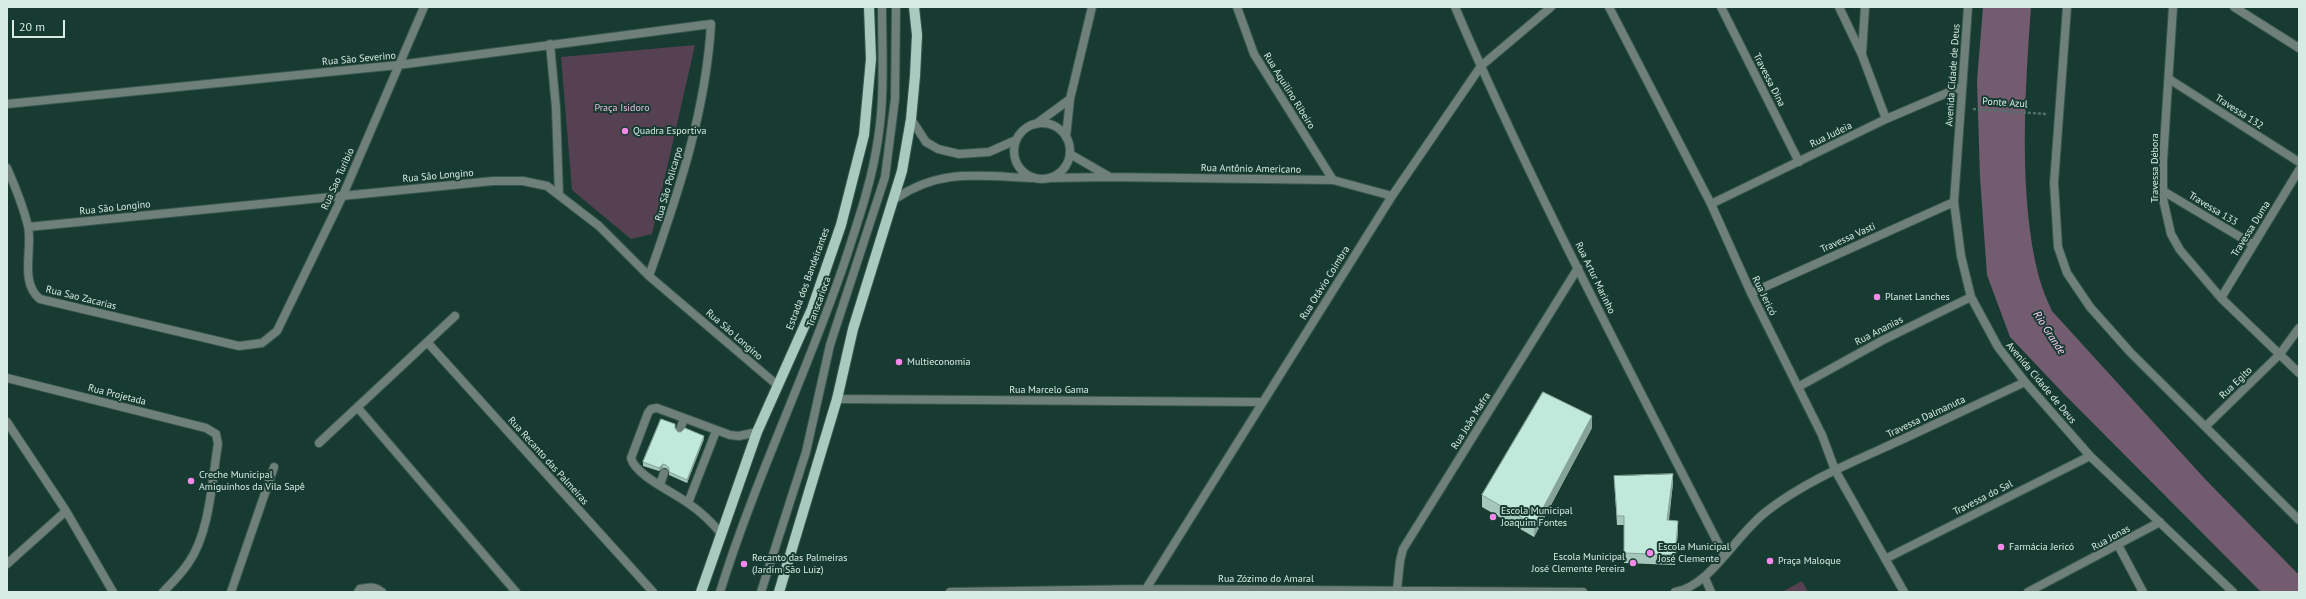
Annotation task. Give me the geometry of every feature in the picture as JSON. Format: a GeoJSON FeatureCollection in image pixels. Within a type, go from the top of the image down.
{"type":"FeatureCollection","features":[{"type":"Feature","properties":{"kind":"main road","name":"Estrada dos Bandeirantes"},"geometry":{"type":"LineString","coordinates":[[702,592],[757,432],[776,384],[812,309],[841,225],[858,163],[868,103],[871,59],[869,7]]}},
{"type":"Feature","properties":{"kind":"main road"},"geometry":{"type":"LineString","coordinates":[[779,592],[837,399],[853,329],[895,199],[902,171],[911,119],[917,35],[914,7]]}},
{"type":"Feature","properties":{"kind":"street","name":"Rua Sao Turibio"},"geometry":{"type":"LineString","coordinates":[[253,346],[262,343],[277,331],[343,195],[424,7]]}},
{"type":"Feature","properties":{"kind":"street","name":"Transcarioca"},"geometry":{"type":"LineString","coordinates":[[720,592],[756,489],[831,302],[869,182],[878,139],[882,7]]}},
{"type":"Feature","properties":{"kind":"street"},"geometry":{"type":"LineString","coordinates":[[761,592],[806,452],[830,345],[885,177],[895,100],[896,7]]}},
{"type":"Feature","properties":{"kind":"street"},"geometry":{"type":"LineString","coordinates":[[895,199],[925,182],[956,175],[1050,178],[1064,169],[1070,154],[1066,137],[1070,99],[1092,7]]}},
{"type":"Feature","properties":{"kind":"street","name":"Rua Aquilino Ribeiro"},"geometry":{"type":"LineString","coordinates":[[1237,7],[1254,54],[1333,180]]}},
{"type":"Feature","properties":{"kind":"street","name":"Rua Artur Marinho"},"geometry":{"type":"LineString","coordinates":[[1455,7],[1481,66],[1578,268],[1724,555]]}},
{"type":"Feature","properties":{"kind":"street","name":"Rua Otávio Coimbra"},"geometry":{"type":"LineString","coordinates":[[1144,590],[1392,196],[1481,66],[1551,7]]}},
{"type":"Feature","properties":{"kind":"street","name":"Rua Jericó"},"geometry":{"type":"LineString","coordinates":[[1609,7],[1711,204],[1751,293],[1822,435],[1835,470],[1904,592]]}},
{"type":"Feature","properties":{"kind":"street","name":"Travessa Dina"},"geometry":{"type":"LineString","coordinates":[[1721,7],[1799,162]]}},
{"type":"Feature","properties":{"kind":"street"},"geometry":{"type":"LineString","coordinates":[[1839,7],[1862,55],[1886,119]]}},
{"type":"Feature","properties":{"kind":"street"},"geometry":{"type":"LineString","coordinates":[[1862,55],[1865,7]]}},
{"type":"Feature","properties":{"kind":"street","name":"Avenida Cidade de Deus"},"geometry":{"type":"LineString","coordinates":[[1968,7],[1961,87],[1954,202],[1961,256],[1971,297],[1998,347],[2025,382],[2090,456],[2233,592]]}},
{"type":"Feature","properties":{"kind":"street"},"geometry":{"type":"LineString","coordinates":[[2067,7],[2054,183],[2058,247],[2067,273],[2090,306],[2130,352],[2299,520]]}},
{"type":"Feature","properties":{"kind":"street","name":"Travessa Débora"},"geometry":{"type":"LineString","coordinates":[[2173,7],[2163,161],[2163,191],[2171,234],[2180,250],[2221,298],[2299,373]]}},
{"type":"Feature","properties":{"kind":"street"},"geometry":{"type":"LineString","coordinates":[[2234,7],[2299,48]]}},
{"type":"Feature","properties":{"kind":"street","name":"Rua São Severino"},"geometry":{"type":"LineString","coordinates":[[7,104],[398,65],[711,24]]}},
{"type":"Feature","properties":{"kind":"street","name":"Rua São Policarpo"},"geometry":{"type":"LineString","coordinates":[[649,276],[673,210],[687,160],[701,101],[711,24]]}},
{"type":"Feature","properties":{"kind":"street"},"geometry":{"type":"LineString","coordinates":[[550,44],[556,108],[559,195]]}},
{"type":"Feature","properties":{"kind":"street","name":"Travessa 132"},"geometry":{"type":"LineString","coordinates":[[2169,79],[2299,162]]}},
{"type":"Feature","properties":{"kind":"street","name":"Rua Judeia"},"geometry":{"type":"LineString","coordinates":[[1711,204],[1886,119],[1961,87]]}},
{"type":"Feature","properties":{"kind":"street"},"geometry":{"type":"LineString","coordinates":[[1032,178],[1018,166],[1013,149],[1016,140],[1021,132],[1036,124],[1070,99]]}},
{"type":"Feature","properties":{"kind":"street"},"geometry":{"type":"LineString","coordinates":[[911,119],[926,142],[938,149],[959,154],[989,152],[1016,140]]}},
{"type":"Feature","properties":{"kind":"street"},"geometry":{"type":"LineString","coordinates":[[1036,124],[1053,126],[1066,137]]}},
{"type":"Feature","properties":{"kind":"street","name":"Rua Antônio Americano"},"geometry":{"type":"LineString","coordinates":[[1070,154],[1109,177]]}},
{"type":"Feature","properties":{"kind":"street","name":"Rua Sao Zacarias"},"geometry":{"type":"LineString","coordinates":[[7,168],[16,188],[28,227],[29,284],[33,293],[40,298],[239,346],[253,346]]}},
{"type":"Feature","properties":{"kind":"street","name":"Travessa Duma"},"geometry":{"type":"LineString","coordinates":[[2221,298],[2252,244],[2299,170]]}},
{"type":"Feature","properties":{"kind":"street","name":"Rua Antônio Americano"},"geometry":{"type":"LineString","coordinates":[[1050,178],[1109,177],[1333,180],[1392,196]]}},
{"type":"Feature","properties":{"kind":"street","name":"Rua São Longino"},"geometry":{"type":"LineString","coordinates":[[28,227],[493,181],[523,181],[547,186],[598,226],[649,276],[776,384]]}},
{"type":"Feature","properties":{"kind":"street","name":"Travessa 133"},"geometry":{"type":"LineString","coordinates":[[2163,191],[2252,244]]}},
{"type":"Feature","properties":{"kind":"street","name":"Travessa Vasti"},"geometry":{"type":"LineString","coordinates":[[1751,293],[1954,202]]}},
{"type":"Feature","properties":{"kind":"street","name":"Rua João Mafra"},"geometry":{"type":"LineString","coordinates":[[1397,590],[1400,561],[1403,549],[1578,268]]}},
{"type":"Feature","properties":{"kind":"street","name":"Rua Ananias"},"geometry":{"type":"LineString","coordinates":[[1798,387],[1884,340],[1971,297]]}},
{"type":"Feature","properties":{"kind":"street"},"geometry":{"type":"LineString","coordinates":[[319,443],[428,343],[455,316]]}},
{"type":"Feature","properties":{"kind":"street","name":"Rua Egito"},"geometry":{"type":"LineString","coordinates":[[2206,426],[2280,354],[2299,328]]}},
{"type":"Feature","properties":{"kind":"street","name":"Rua Recanto das Palmeiras"},"geometry":{"type":"LineString","coordinates":[[428,343],[653,592]]}},
{"type":"Feature","properties":{"kind":"street","name":"Rua Projetada"},"geometry":{"type":"LineString","coordinates":[[7,378],[213,430],[218,437],[205,523],[199,543],[189,562],[163,592]]}},
{"type":"Feature","properties":{"kind":"street","name":"Travessa Dalmanuta"},"geometry":{"type":"LineString","coordinates":[[1835,470],[2025,382]]}},
{"type":"Feature","properties":{"kind":"street","name":"Rua Marcelo Gama"},"geometry":{"type":"LineString","coordinates":[[837,399],[1262,402]]}},
{"type":"Feature","properties":{"kind":"street"},"geometry":{"type":"LineString","coordinates":[[358,408],[516,592]]}},
{"type":"Feature","properties":{"kind":"street"},"geometry":{"type":"LineString","coordinates":[[722,535],[710,520],[688,503],[635,468],[631,458],[648,412],[651,409],[656,408],[716,430],[739,436],[757,432]]}},
{"type":"Feature","properties":{"kind":"street"},"geometry":{"type":"LineString","coordinates":[[680,430],[684,418]]}},
{"type":"Feature","properties":{"kind":"street"},"geometry":{"type":"LineString","coordinates":[[7,422],[66,512],[113,592]]}},
{"type":"Feature","properties":{"kind":"street"},"geometry":{"type":"LineString","coordinates":[[688,503],[716,430]]}},
{"type":"Feature","properties":{"kind":"street","name":"Travessa do Sal"},"geometry":{"type":"LineString","coordinates":[[1885,559],[2090,456]]}},
{"type":"Feature","properties":{"kind":"street"},"geometry":{"type":"LineString","coordinates":[[230,592],[274,467]]}},
{"type":"Feature","properties":{"kind":"street"},"geometry":{"type":"LineString","coordinates":[[1675,592],[1693,586],[1705,578],[1724,555],[1766,512],[1835,470]]}},
{"type":"Feature","properties":{"kind":"street"},"geometry":{"type":"LineString","coordinates":[[660,485],[664,473]]}},
{"type":"Feature","properties":{"kind":"street"},"geometry":{"type":"LineString","coordinates":[[7,564],[66,512]]}},
{"type":"Feature","properties":{"kind":"street","name":"Rua Jonas"},"geometry":{"type":"LineString","coordinates":[[2028,592],[2160,522]]}},
{"type":"Feature","properties":{"kind":"street"},"geometry":{"type":"LineString","coordinates":[[2118,545],[2142,592]]}},
{"type":"Feature","properties":{"kind":"street"},"geometry":{"type":"LineString","coordinates":[[1705,578],[1711,592]]}},
{"type":"Feature","properties":{"kind":"street"},"geometry":{"type":"LineString","coordinates":[[358,592],[360,589],[370,587],[377,588],[382,592]]}},
{"type":"Feature","properties":{"kind":"street","name":"Rua Zózimo do Amaral"},"geometry":{"type":"LineString","coordinates":[[950,592],[1397,590],[1583,592]]}},
{"type":"Feature","properties":{"kind":"path","name":"Ponte Azul"},"geometry":{"type":"LineString","coordinates":[[1975,110],[2034,113]]}},
{"type":"Feature","properties":{"kind":"green space","name":"Praça Isidoro"},"geometry":{"type":"Polygon","coordinates":[[[695,45],[652,234],[631,239],[572,190],[561,57],[695,45]]]}},
{"type":"Feature","properties":{"kind":"green space"},"geometry":{"type":"Polygon","coordinates":[[[1802,581],[1808,592],[1782,592],[1802,581]]]}},
{"type":"Feature","properties":{"kind":"water","name":"Rio Grande"},"geometry":{"type":"Polygon","coordinates":[[[1983,7],[2031,7],[2025,108],[2028,213],[2032,246],[2040,281],[2052,311],[2205,479],[2299,575],[2299,592],[2261,592],[2063,393],[2010,337],[1987,275],[1980,177],[1977,81],[1983,7]]]}},
{"type":"Feature","properties":{"kind":"building"},"geometry":{"type":"Polygon","coordinates":[[[1543,392],[1592,416],[1534,525],[1482,495],[1543,392]]]}},
{"type":"Feature","properties":{"kind":"building"},"geometry":{"type":"Polygon","coordinates":[[[661,419],[675,424],[675,428],[678,432],[681,432],[685,428],[704,436],[687,480],[669,472],[669,468],[666,465],[663,464],[659,468],[643,462],[661,419]]]}},
{"type":"Feature","properties":{"kind":"building"},"geometry":{"type":"Polygon","coordinates":[[[1673,474],[1667,520],[1678,521],[1675,555],[1624,553],[1624,516],[1617,516],[1614,476],[1673,474]]]}},
{"type":"Feature","properties":{"kind":"place","name":"Quadra Esportiva"},"geometry":{"type":"Point","coordinates":[625,131]}},
{"type":"Feature","properties":{"kind":"place","name":"Planet Lanches"},"geometry":{"type":"Point","coordinates":[1877,297]}},
{"type":"Feature","properties":{"kind":"place","name":"Multieconomia"},"geometry":{"type":"Point","coordinates":[899,362]}},
{"type":"Feature","properties":{"kind":"place","name":"Creche Municipal Amiguinhos da Vila Sapê"},"geometry":{"type":"Point","coordinates":[191,481]}},
{"type":"Feature","properties":{"kind":"place","name":"Escola Municipal Joaquim Fontes"},"geometry":{"type":"Point","coordinates":[1493,517]}},
{"type":"Feature","properties":{"kind":"place","name":"Farmácia Jericó"},"geometry":{"type":"Point","coordinates":[2001,547]}},
{"type":"Feature","properties":{"kind":"place","name":"Escola Municipal José Clemente"},"geometry":{"type":"Point","coordinates":[1650,553]}},
{"type":"Feature","properties":{"kind":"place","name":"Praça Maloque"},"geometry":{"type":"Point","coordinates":[1770,561]}},
{"type":"Feature","properties":{"kind":"place","name":"Escola Municipal José Clemente Pereira"},"geometry":{"type":"Point","coordinates":[1633,563]}},
{"type":"Feature","properties":{"kind":"place","name":"Recanto das Palmeiras (Jardim São Luiz)"},"geometry":{"type":"Point","coordinates":[744,564]}}]}
